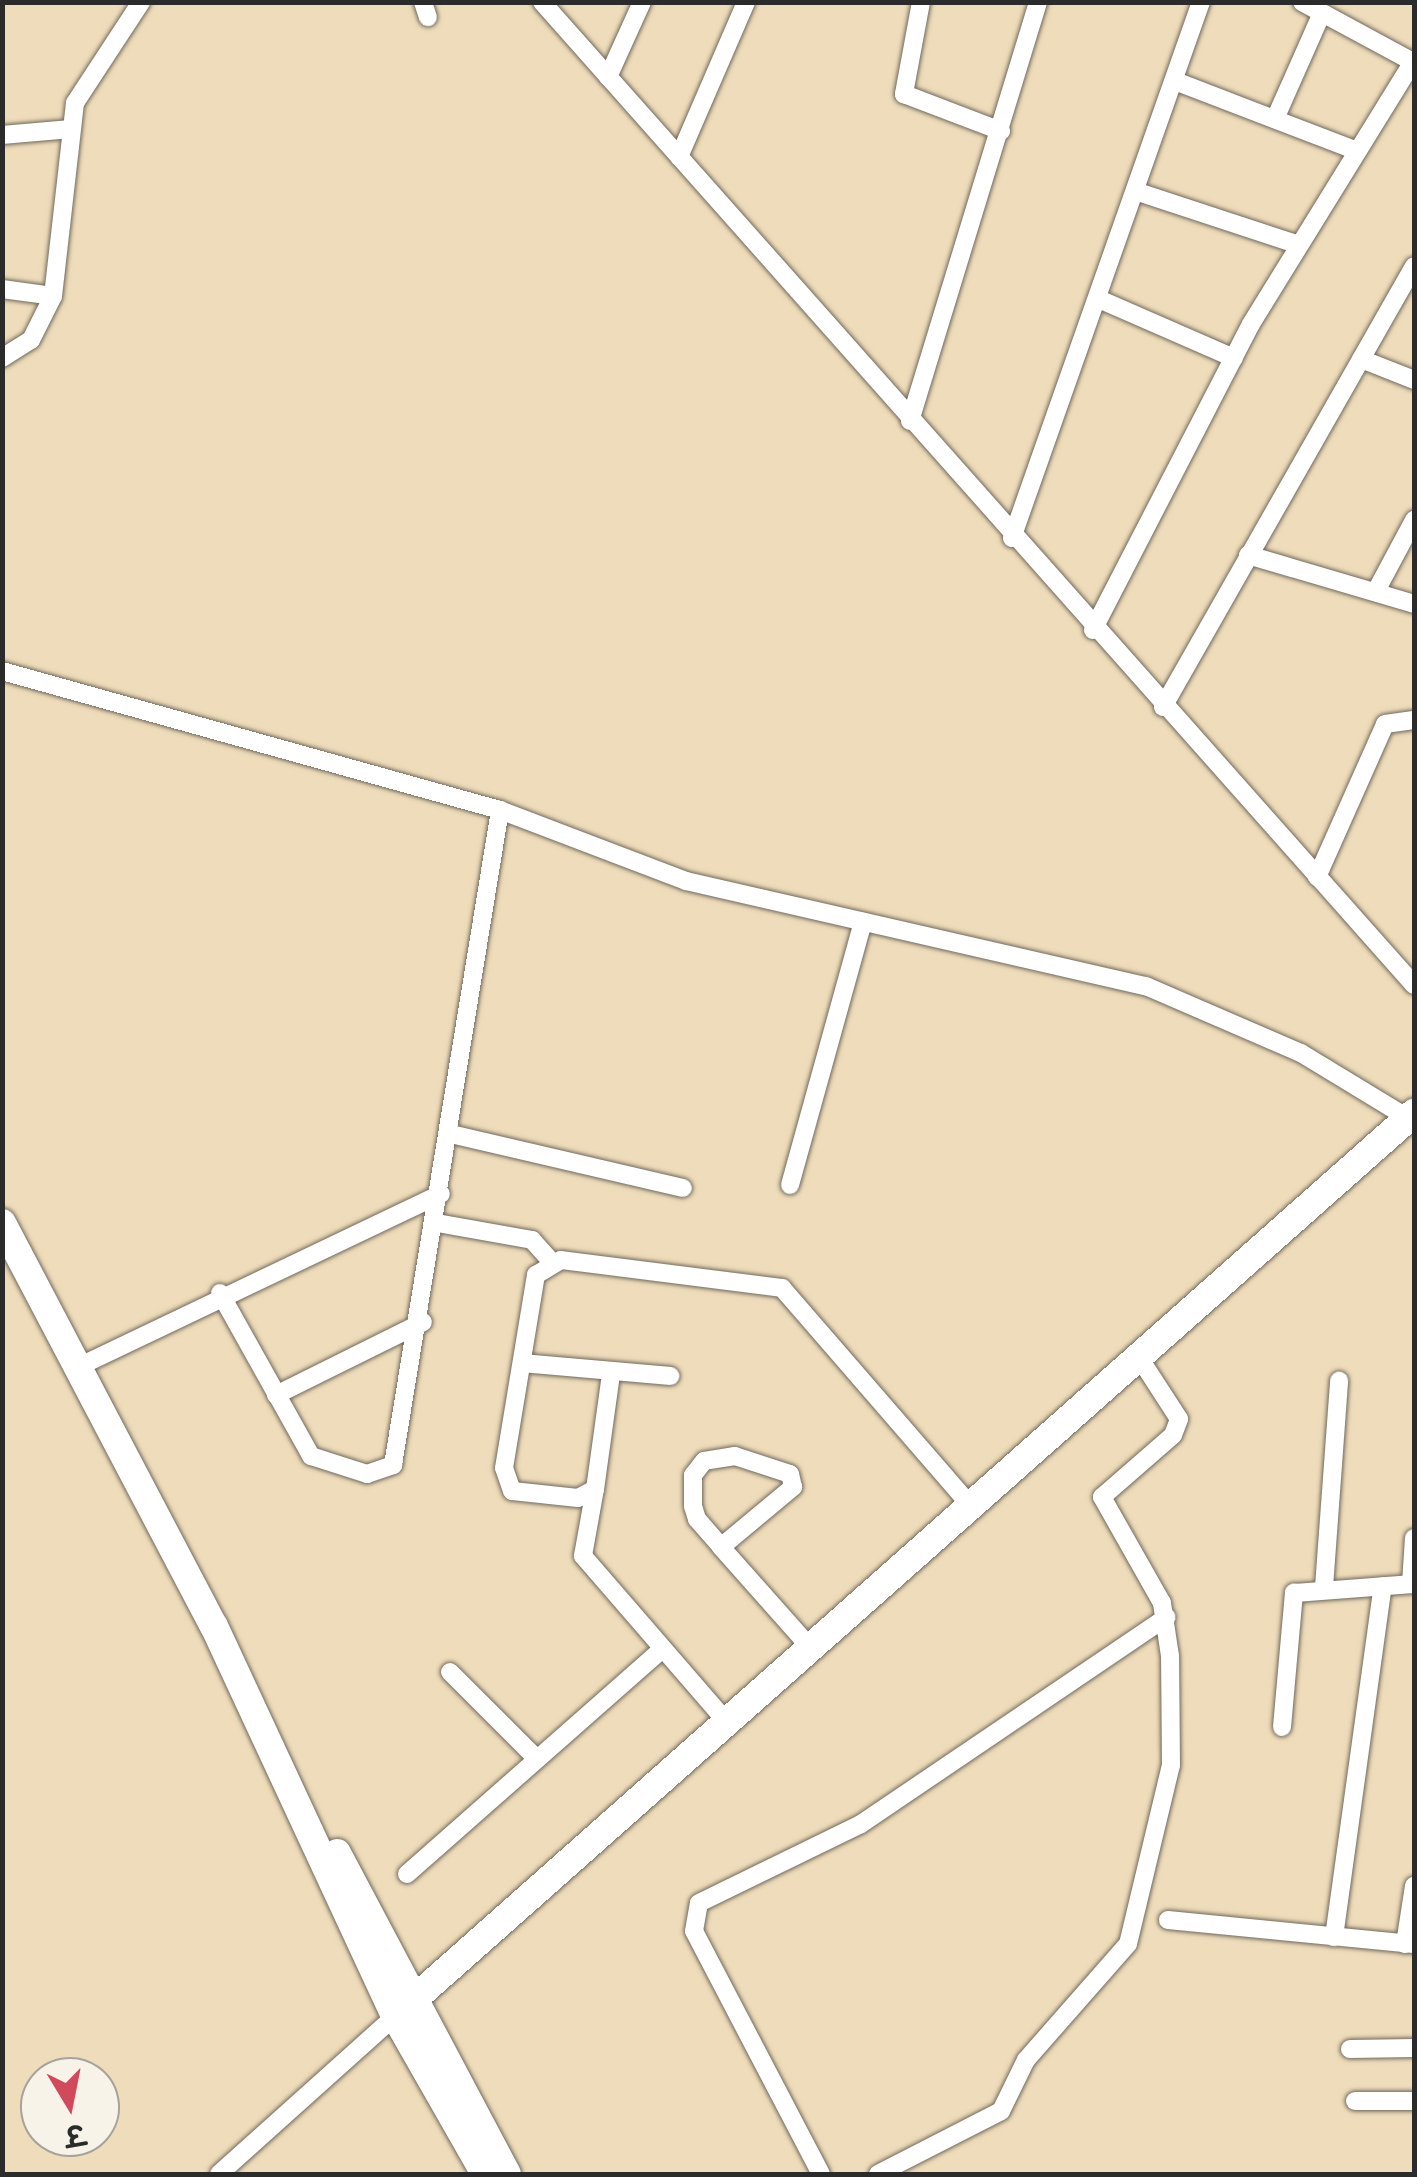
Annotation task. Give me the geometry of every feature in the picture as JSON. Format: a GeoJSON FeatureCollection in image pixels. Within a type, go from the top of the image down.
{"type":"FeatureCollection","features":[{"type":"Feature","properties":{"kind":"highway"},"geometry":{"type":"LineString","coordinates":[[403,2009],[724,1719],[1411,1116]]}},
{"type":"Feature","properties":{"kind":"highway"},"geometry":{"type":"LineString","coordinates":[[2,1223],[261,1723],[288,1755],[403,2009],[485,2174]]}},
{"type":"Feature","properties":{"kind":"highway"},"geometry":{"type":"LineString","coordinates":[[403,2009],[507,2174]]}},
{"type":"Feature","properties":{"kind":"street"},"geometry":{"type":"LineString","coordinates":[[2,358],[31,340],[53,296],[72,129],[84,82],[140,2]]}},
{"type":"Feature","properties":{"kind":"street"},"geometry":{"type":"LineString","coordinates":[[542,2],[1093,630],[1414,985]]}},
{"type":"Feature","properties":{"kind":"street"},"geometry":{"type":"LineString","coordinates":[[608,77],[642,2]]}},
{"type":"Feature","properties":{"kind":"street"},"geometry":{"type":"LineString","coordinates":[[678,157],[746,2]]}},
{"type":"Feature","properties":{"kind":"street"},"geometry":{"type":"LineString","coordinates":[[921,2],[904,94],[1001,131]]}},
{"type":"Feature","properties":{"kind":"street"},"geometry":{"type":"LineString","coordinates":[[910,421],[1038,2]]}},
{"type":"Feature","properties":{"kind":"street"},"geometry":{"type":"LineString","coordinates":[[1012,538],[1102,300],[1201,2]]}},
{"type":"Feature","properties":{"kind":"street"},"geometry":{"type":"LineString","coordinates":[[1093,630],[1234,358],[1414,61],[1302,2]]}},
{"type":"Feature","properties":{"kind":"street"},"geometry":{"type":"LineString","coordinates":[[1275,119],[1322,13]]}},
{"type":"Feature","properties":{"kind":"street"},"geometry":{"type":"LineString","coordinates":[[1176,81],[1356,151]]}},
{"type":"Feature","properties":{"kind":"street"},"geometry":{"type":"LineString","coordinates":[[2,135],[72,129]]}},
{"type":"Feature","properties":{"kind":"street"},"geometry":{"type":"LineString","coordinates":[[1138,192],[1299,245]]}},
{"type":"Feature","properties":{"kind":"street"},"geometry":{"type":"LineString","coordinates":[[1163,707],[1414,266]]}},
{"type":"Feature","properties":{"kind":"street"},"geometry":{"type":"LineString","coordinates":[[2,288],[53,296]]}},
{"type":"Feature","properties":{"kind":"street"},"geometry":{"type":"LineString","coordinates":[[1102,300],[1234,358]]}},
{"type":"Feature","properties":{"kind":"street"},"geometry":{"type":"LineString","coordinates":[[1361,359],[1414,380]]}},
{"type":"Feature","properties":{"kind":"street"},"geometry":{"type":"LineString","coordinates":[[1376,591],[1414,520]]}},
{"type":"Feature","properties":{"kind":"street"},"geometry":{"type":"LineString","coordinates":[[1248,555],[1414,604]]}},
{"type":"Feature","properties":{"kind":"street"},"geometry":{"type":"LineString","coordinates":[[2,672],[500,810],[686,881],[1146,986],[1301,1053],[1411,1116]]}},
{"type":"Feature","properties":{"kind":"street"},"geometry":{"type":"LineString","coordinates":[[1317,877],[1385,724],[1414,720]]}},
{"type":"Feature","properties":{"kind":"street"},"geometry":{"type":"LineString","coordinates":[[220,1293],[276,1395],[320,1462],[385,1470],[398,1458],[424,1322],[500,810]]}},
{"type":"Feature","properties":{"kind":"street"},"geometry":{"type":"LineString","coordinates":[[790,1185],[862,922]]}},
{"type":"Feature","properties":{"kind":"street"},"geometry":{"type":"LineString","coordinates":[[451,1134],[684,1188]]}},
{"type":"Feature","properties":{"kind":"street"},"geometry":{"type":"LineString","coordinates":[[78,1367],[220,1293],[440,1194]]}},
{"type":"Feature","properties":{"kind":"street"},"geometry":{"type":"LineString","coordinates":[[437,1222],[532,1240],[550,1260],[782,1288],[969,1504]]}},
{"type":"Feature","properties":{"kind":"street"},"geometry":{"type":"LineString","coordinates":[[550,1260],[536,1276],[506,1485],[578,1498],[595,1489]]}},
{"type":"Feature","properties":{"kind":"street"},"geometry":{"type":"LineString","coordinates":[[276,1395],[424,1322]]}},
{"type":"Feature","properties":{"kind":"street"},"geometry":{"type":"LineString","coordinates":[[878,2174],[1001,2110],[1026,2060],[1128,1944],[1171,1764],[1167,1617],[1102,1497],[1178,1428],[1137,1354]]}},
{"type":"Feature","properties":{"kind":"street"},"geometry":{"type":"LineString","coordinates":[[522,1362],[611,1374],[670,1376]]}},
{"type":"Feature","properties":{"kind":"street"},"geometry":{"type":"LineString","coordinates":[[611,1374],[583,1556],[660,1651],[724,1719]]}},
{"type":"Feature","properties":{"kind":"street"},"geometry":{"type":"LineString","coordinates":[[1324,1587],[1339,1381]]}},
{"type":"Feature","properties":{"kind":"street"},"geometry":{"type":"LineString","coordinates":[[722,1547],[794,1487],[790,1474],[724,1455],[696,1467],[694,1506],[722,1547],[808,1646]]}},
{"type":"Feature","properties":{"kind":"street"},"geometry":{"type":"LineString","coordinates":[[1282,1726],[1290,1600],[1298,1590],[1413,1584],[1414,1538]]}},
{"type":"Feature","properties":{"kind":"street"},"geometry":{"type":"LineString","coordinates":[[1334,1937],[1383,1586]]}},
{"type":"Feature","properties":{"kind":"street"},"geometry":{"type":"LineString","coordinates":[[821,2174],[694,1931],[699,1903],[874,1817],[1167,1617]]}},
{"type":"Feature","properties":{"kind":"street"},"geometry":{"type":"LineString","coordinates":[[407,1874],[660,1651]]}},
{"type":"Feature","properties":{"kind":"street"},"geometry":{"type":"LineString","coordinates":[[450,1672],[537,1760]]}},
{"type":"Feature","properties":{"kind":"street"},"geometry":{"type":"LineString","coordinates":[[1168,1920],[1410,1944],[1414,1886]]}},
{"type":"Feature","properties":{"kind":"street"},"geometry":{"type":"LineString","coordinates":[[220,2174],[403,2009]]}},
{"type":"Feature","properties":{"kind":"street"},"geometry":{"type":"LineString","coordinates":[[1350,2049],[1414,2048]]}},
{"type":"Feature","properties":{"kind":"street"},"geometry":{"type":"LineString","coordinates":[[1355,2102],[1414,2102]]}}]}
